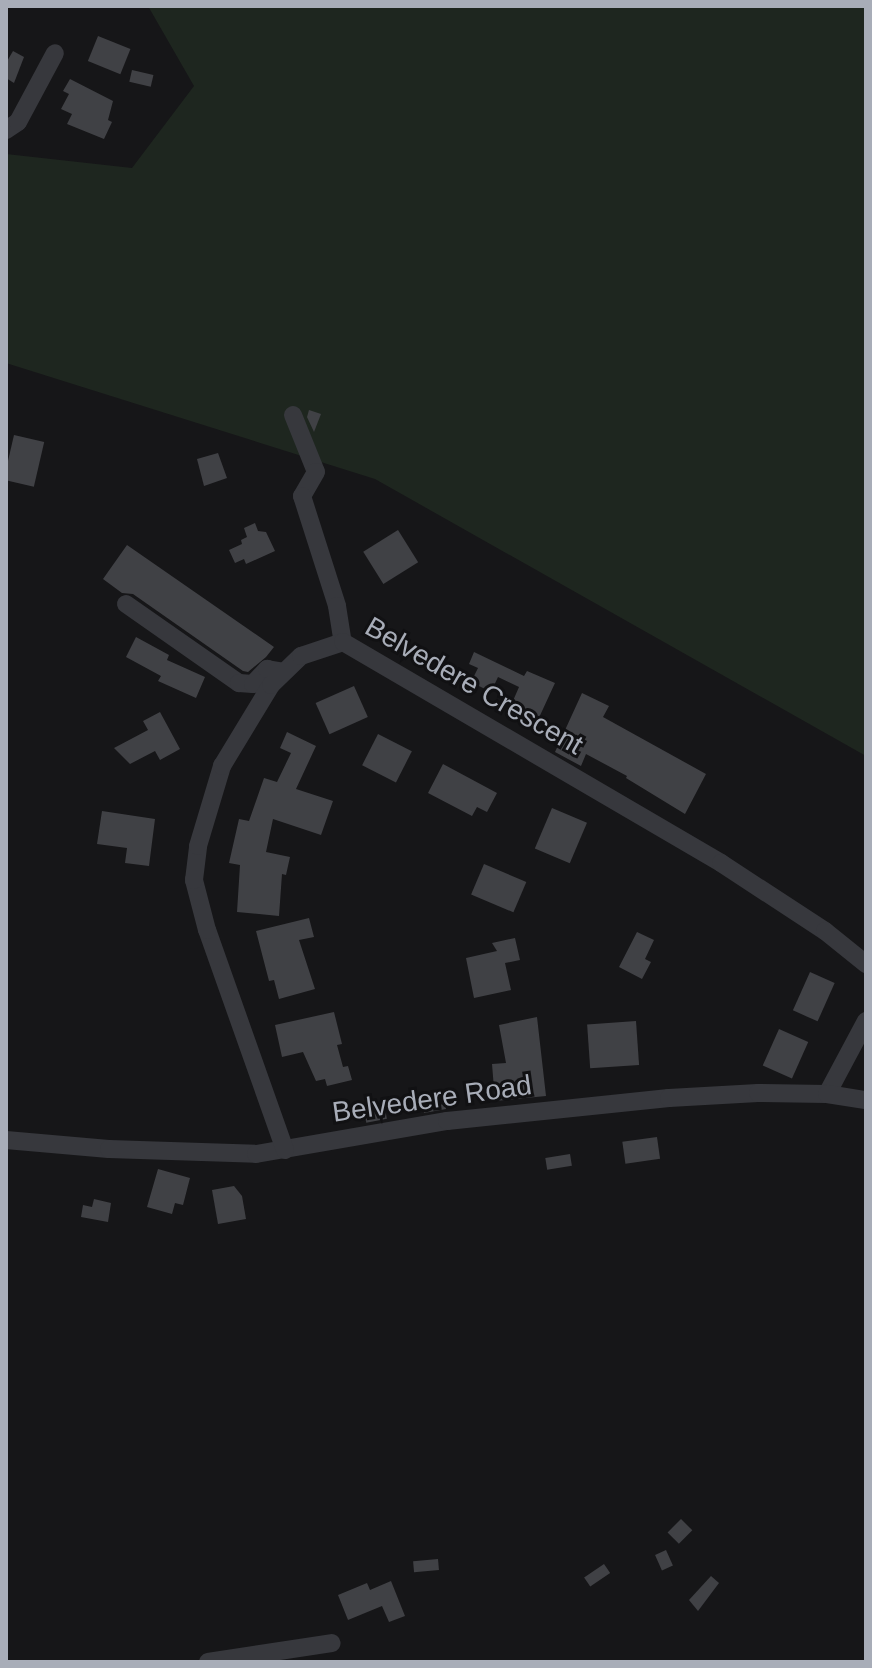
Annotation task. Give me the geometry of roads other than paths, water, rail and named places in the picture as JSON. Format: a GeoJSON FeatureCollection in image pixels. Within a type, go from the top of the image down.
{"type":"FeatureCollection","features":[{"type":"Feature","properties":{"kind":"street"},"geometry":{"type":"LineString","coordinates":[[6,130],[18,122],[55,53]]}},
{"type":"Feature","properties":{"kind":"street"},"geometry":{"type":"LineString","coordinates":[[293,415],[316,472],[302,496],[337,606],[343,642]]}},
{"type":"Feature","properties":{"kind":"street"},"geometry":{"type":"LineString","coordinates":[[126,604],[239,683],[253,684],[267,669],[284,672]]}},
{"type":"Feature","properties":{"kind":"street","name":"Belvedere Crescent"},"geometry":{"type":"LineString","coordinates":[[285,1150],[207,930],[194,880],[198,846],[222,766],[246,720],[284,672],[301,656],[343,642],[721,863],[825,931],[866,964]]}},
{"type":"Feature","properties":{"kind":"street"},"geometry":{"type":"LineString","coordinates":[[827,1094],[866,1021]]}},
{"type":"Feature","properties":{"kind":"street","name":"Belvedere Road"},"geometry":{"type":"LineString","coordinates":[[6,1140],[228,1155],[285,1150],[447,1121],[566,1108],[758,1093],[827,1094],[866,1100]]}},
{"type":"Feature","properties":{"kind":"street"},"geometry":{"type":"LineString","coordinates":[[208,1662],[332,1643]]}}]}
